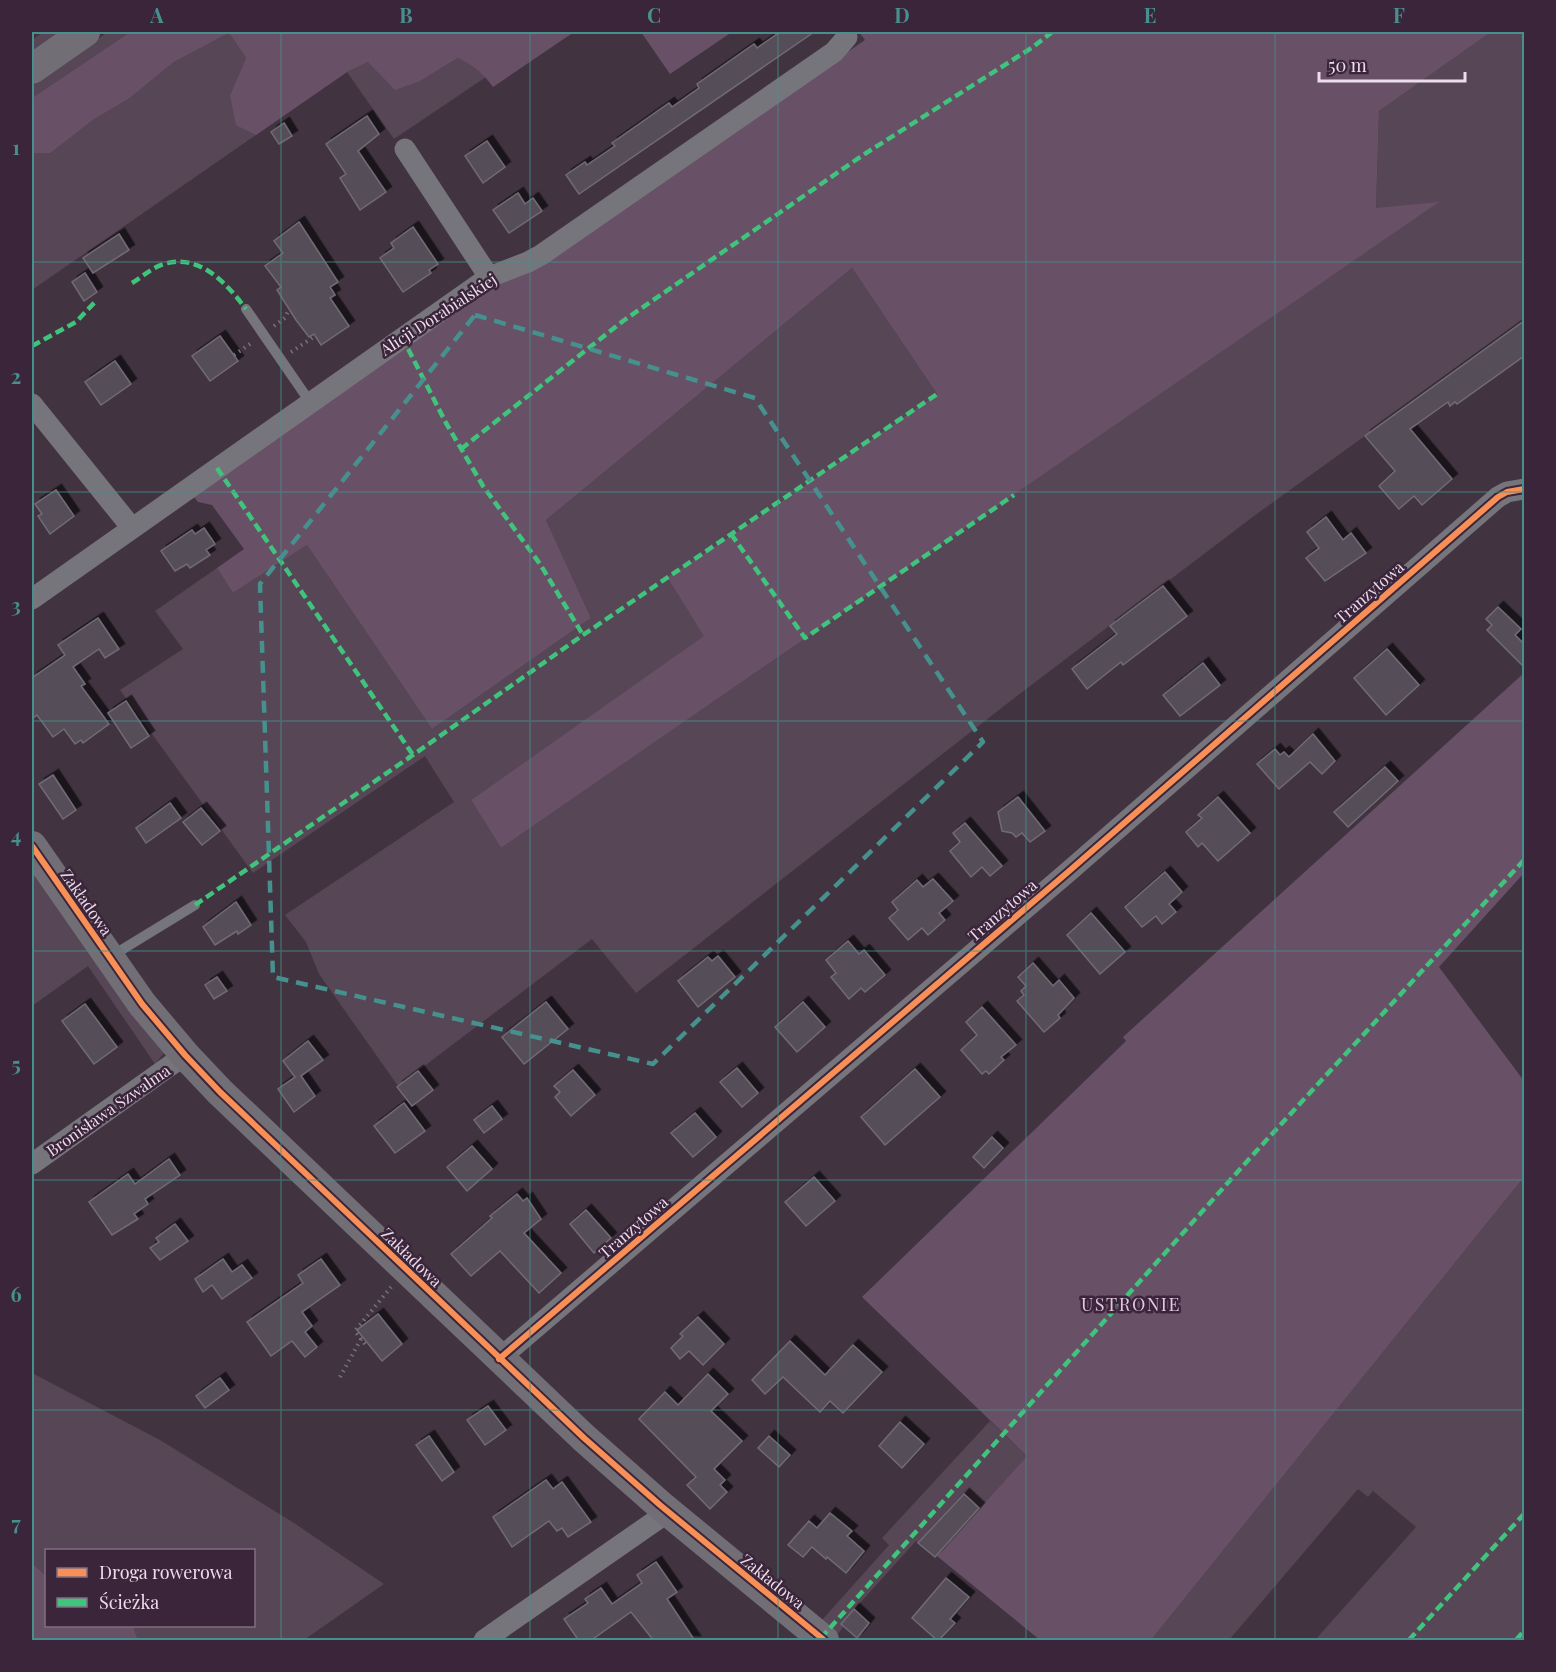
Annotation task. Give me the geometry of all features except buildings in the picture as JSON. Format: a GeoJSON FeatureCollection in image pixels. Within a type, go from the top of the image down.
{"type":"FeatureCollection","features":[{"type":"Feature","properties":{"kind":"street"},"geometry":{"type":"LineString","coordinates":[[32,69],[85,32]]}},
{"type":"Feature","properties":{"kind":"street","name":"Alicji Dorabialskiej"},"geometry":{"type":"LineString","coordinates":[[32,599],[489,277],[541,255],[834,52],[847,37]]}},
{"type":"Feature","properties":{"kind":"street"},"geometry":{"type":"LineString","coordinates":[[405,149],[489,277]]}},
{"type":"Feature","properties":{"kind":"street"},"geometry":{"type":"LineString","coordinates":[[32,404],[132,528]]}},
{"type":"Feature","properties":{"kind":"street","name":"Tranzytowa"},"geometry":{"type":"LineString","coordinates":[[499,1359],[1061,878],[1498,497],[1507,492],[1524,489]]}},
{"type":"Feature","properties":{"kind":"street","name":"Zakładowa"},"geometry":{"type":"LineString","coordinates":[[32,846],[142,1004],[220,1092],[591,1445],[825,1641]]}},
{"type":"Feature","properties":{"kind":"street","name":"Bronisława Szwalma"},"geometry":{"type":"LineString","coordinates":[[32,1164],[185,1055]]}},
{"type":"Feature","properties":{"kind":"street"},"geometry":{"type":"LineString","coordinates":[[484,1641],[669,1512]]}},
{"type":"Feature","properties":{"kind":"lane"},"geometry":{"type":"LineString","coordinates":[[246,309],[310,402]]}},
{"type":"Feature","properties":{"kind":"lane"},"geometry":{"type":"LineString","coordinates":[[110,957],[195,905]]}},
{"type":"Feature","properties":{"kind":"path"},"geometry":{"type":"LineString","coordinates":[[234,355],[283,320],[289,309]]}},
{"type":"Feature","properties":{"kind":"path"},"geometry":{"type":"LineString","coordinates":[[281,360],[315,336]]}},
{"type":"Feature","properties":{"kind":"path"},"geometry":{"type":"LineString","coordinates":[[365,1344],[354,1331],[393,1284]]}},
{"type":"Feature","properties":{"kind":"path"},"geometry":{"type":"LineString","coordinates":[[340,1377],[361,1339]]}},
{"type":"Feature","properties":{"kind":"highlighted area"},"geometry":{"type":"Polygon","coordinates":[[[475,315],[755,398],[983,742],[653,1064],[273,977],[260,584],[475,315]]]}},
{"type":"Feature","properties":{"kind":"shaded area"},"geometry":{"type":"Polygon","coordinates":[[[43,32],[67,32],[32,56],[32,40],[43,32]]]}},
{"type":"Feature","properties":{"kind":"shaded area"},"geometry":{"type":"Polygon","coordinates":[[[108,32],[130,32],[32,98],[32,84],[108,32]]]}},
{"type":"Feature","properties":{"kind":"shaded area"},"geometry":{"type":"Polygon","coordinates":[[[130,32],[574,32],[493,87],[477,70],[458,58],[420,81],[395,90],[368,62],[347,72],[256,135],[236,125],[230,95],[246,58],[229,33],[174,62],[130,98],[93,120],[50,153],[32,153],[32,98],[130,32]]]}},
{"type":"Feature","properties":{"kind":"shaded area"},"geometry":{"type":"Polygon","coordinates":[[[641,32],[732,32],[670,74],[641,32]]]}},
{"type":"Feature","properties":{"kind":"shaded area"},"geometry":{"type":"Polygon","coordinates":[[[859,32],[1491,32],[1379,111],[1376,208],[1439,202],[501,848],[471,800],[704,636],[667,577],[746,526],[937,394],[852,268],[546,520],[591,618],[432,729],[307,545],[233,593],[217,568],[244,549],[212,505],[198,502],[193,496],[469,297],[558,250],[865,40],[859,32]]]}},
{"type":"Feature","properties":{"kind":"shaded area"},"geometry":{"type":"Polygon","coordinates":[[[1491,32],[1524,32],[1524,321],[1254,516],[1013,699],[636,993],[592,939],[398,1086],[319,974],[306,942],[285,915],[454,802],[425,756],[253,873],[120,690],[183,649],[155,611],[217,568],[233,593],[307,545],[432,729],[591,618],[546,520],[852,268],[937,394],[746,526],[667,577],[705,636],[471,800],[501,848],[1437,203],[1376,209],[1379,111],[1491,32]]]}},
{"type":"Feature","properties":{"kind":"shaded area"},"geometry":{"type":"Polygon","coordinates":[[[229,33],[246,58],[230,95],[347,72],[32,290],[32,153],[50,152],[93,120],[130,98],[174,62],[229,33]]]}},
{"type":"Feature","properties":{"kind":"shaded area"},"geometry":{"type":"Polygon","coordinates":[[[458,58],[473,65],[486,77],[394,139],[347,72],[368,62],[420,81],[458,58]]]}},
{"type":"Feature","properties":{"kind":"shaded area"},"geometry":{"type":"Polygon","coordinates":[[[1524,673],[1524,873],[1439,967],[1524,1081],[1524,1177],[1151,1640],[1040,1640],[937,1556],[1027,1456],[862,1297],[1126,1041],[1123,1037],[1524,673]]]}},
{"type":"Feature","properties":{"kind":"shaded area"},"geometry":{"type":"Polygon","coordinates":[[[32,869],[164,1053],[155,1064],[88,966],[32,1006],[32,869]]]}},
{"type":"Feature","properties":{"kind":"shaded area"},"geometry":{"type":"Polygon","coordinates":[[[1524,1177],[1524,1640],[1315,1640],[1416,1527],[1373,1491],[1368,1497],[1358,1489],[1229,1640],[1151,1640],[1524,1177]]]}},
{"type":"Feature","properties":{"kind":"shaded area"},"geometry":{"type":"Polygon","coordinates":[[[32,1373],[160,1440],[294,1523],[384,1584],[304,1640],[138,1640],[133,1627],[255,1627],[255,1549],[45,1549],[45,1575],[32,1563],[32,1373]]]}},
{"type":"Feature","properties":{"kind":"shaded area"},"geometry":{"type":"Polygon","coordinates":[[[990,1421],[1027,1456],[980,1509],[963,1494],[918,1543],[916,1541],[841,1624],[844,1626],[838,1634],[822,1620],[889,1545],[882,1538],[990,1421]]]}},
{"type":"Feature","properties":{"kind":"shaded area"},"geometry":{"type":"Polygon","coordinates":[[[32,1563],[45,1575],[45,1627],[133,1627],[138,1640],[32,1640],[32,1563]]]}},
{"type":"Feature","properties":{"kind":"marked path"},"geometry":{"type":"LineString","coordinates":[[461,449],[623,321],[863,155],[1033,47],[1052,32]]}},
{"type":"Feature","properties":{"kind":"marked path"},"geometry":{"type":"LineString","coordinates":[[132,283],[160,265],[177,262],[189,263],[201,267],[221,281],[246,309]]}},
{"type":"Feature","properties":{"kind":"marked path"},"geometry":{"type":"LineString","coordinates":[[32,346],[76,322],[95,302]]}},
{"type":"Feature","properties":{"kind":"marked path"},"geometry":{"type":"LineString","coordinates":[[402,337],[446,423],[483,486],[540,564],[583,635]]}},
{"type":"Feature","properties":{"kind":"marked path"},"geometry":{"type":"LineString","coordinates":[[195,905],[583,635],[937,394]]}},
{"type":"Feature","properties":{"kind":"marked path"},"geometry":{"type":"LineString","coordinates":[[217,468],[413,755],[408,758]]}},
{"type":"Feature","properties":{"kind":"marked path"},"geometry":{"type":"LineString","coordinates":[[731,534],[805,638],[1014,495]]}},
{"type":"Feature","properties":{"kind":"marked path"},"geometry":{"type":"LineString","coordinates":[[821,1638],[1250,1158],[1524,860]]}},
{"type":"Feature","properties":{"kind":"marked path"},"geometry":{"type":"LineString","coordinates":[[1409,1640],[1524,1514]]}},
{"type":"Feature","properties":{"kind":"marked path"},"geometry":{"type":"LineString","coordinates":[[1516,1640],[1524,1631]]}},
{"type":"Feature","properties":{"kind":"cycle path"},"geometry":{"type":"LineString","coordinates":[[499,1359],[1068,872],[1498,497],[1507,492],[1524,489]]}},
{"type":"Feature","properties":{"kind":"cycle path"},"geometry":{"type":"LineString","coordinates":[[32,846],[142,1004],[220,1092],[584,1438],[660,1505],[824,1640]]}},
{"type":"Feature","properties":{"kind":"district","name":"USTRONIE"},"geometry":{"type":"Point","coordinates":[1131,1304]}}]}
